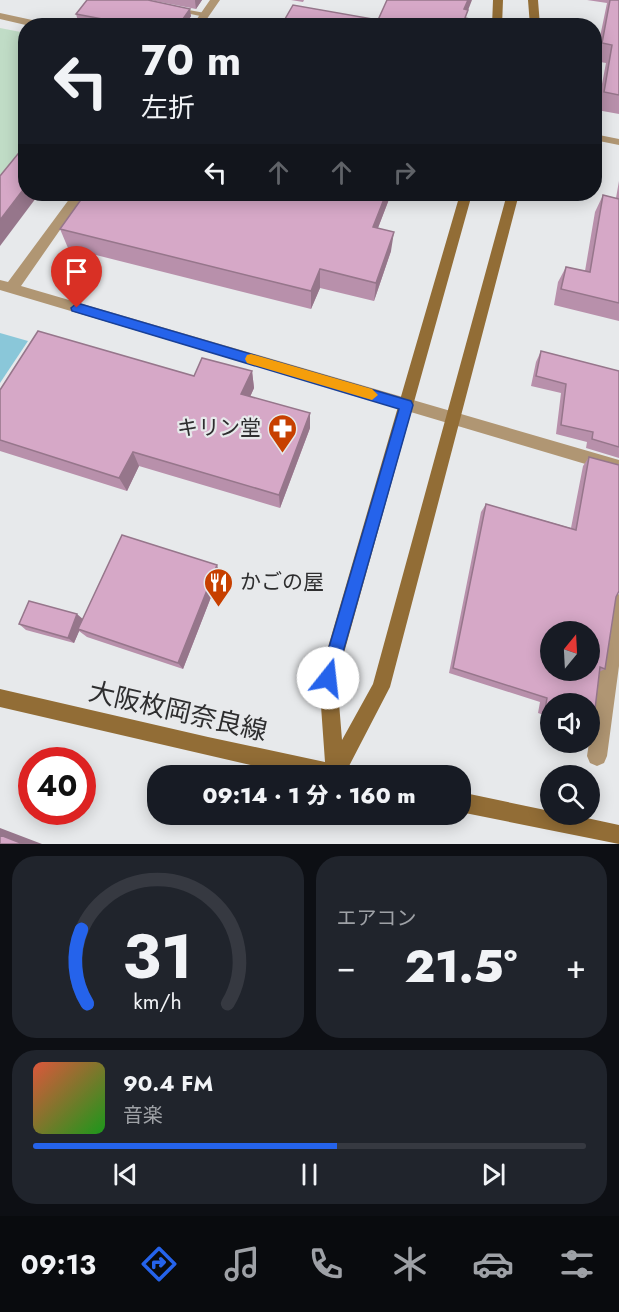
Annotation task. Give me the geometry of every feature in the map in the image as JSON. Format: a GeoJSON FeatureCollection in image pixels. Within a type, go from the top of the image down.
{"type":"FeatureCollection","features":[{"type":"Feature","properties":{"kind":"street"},"geometry":{"type":"LineString","coordinates":[[203,18],[215,0]]}},
{"type":"Feature","properties":{"kind":"street"},"geometry":{"type":"LineString","coordinates":[[497,18],[498,0]]}},
{"type":"Feature","properties":{"kind":"street"},"geometry":{"type":"LineString","coordinates":[[533,0],[535,18]]}},
{"type":"Feature","properties":{"kind":"street"},"geometry":{"type":"LineString","coordinates":[[0,16],[18,20]]}},
{"type":"Feature","properties":{"kind":"street"},"geometry":{"type":"LineString","coordinates":[[74,201],[6,287],[619,466]]}},
{"type":"Feature","properties":{"kind":"street"},"geometry":{"type":"LineString","coordinates":[[339,765],[328,678],[464,201]]}},
{"type":"Feature","properties":{"kind":"street"},"geometry":{"type":"LineString","coordinates":[[344,765],[381,687],[511,201]]}},
{"type":"Feature","properties":{"kind":"street"},"geometry":{"type":"LineString","coordinates":[[597,756],[619,603]]}},
{"type":"Feature","properties":{"kind":"street","name":"大阪枚岡奈良線"},"geometry":{"type":"LineString","coordinates":[[0,698],[208,747],[296,765]]}},
{"type":"Feature","properties":{"kind":"street"},"geometry":{"type":"LineString","coordinates":[[471,804],[619,835]]}},
{"type":"Feature","properties":{"kind":"lane"},"geometry":{"type":"LineString","coordinates":[[171,8],[205,15]]}},
{"type":"Feature","properties":{"kind":"lane"},"geometry":{"type":"LineString","coordinates":[[602,139],[619,142]]}},
{"type":"Feature","properties":{"kind":"green space"},"geometry":{"type":"Polygon","coordinates":[[[0,28],[18,31],[18,164],[0,187],[0,28]]]}},
{"type":"Feature","properties":{"kind":"water"},"geometry":{"type":"Polygon","coordinates":[[[0,333],[28,341],[0,383],[0,333]]]}},
{"type":"Feature","properties":{"kind":"building"},"geometry":{"type":"Polygon","coordinates":[[[87,0],[148,0],[190,9],[184,18],[97,18],[76,14],[87,0]]]}},
{"type":"Feature","properties":{"kind":"building"},"geometry":{"type":"Polygon","coordinates":[[[387,0],[468,0],[464,9],[468,10],[465,18],[379,18],[387,0]]]}},
{"type":"Feature","properties":{"kind":"building"},"geometry":{"type":"Polygon","coordinates":[[[610,0],[619,0],[619,95],[604,92],[612,45],[602,43],[610,0]]]}},
{"type":"Feature","properties":{"kind":"building"},"geometry":{"type":"Polygon","coordinates":[[[293,5],[367,18],[286,18],[293,5]]]}},
{"type":"Feature","properties":{"kind":"building"},"geometry":{"type":"Polygon","coordinates":[[[18,154],[18,196],[0,220],[0,176],[18,154]]]}},
{"type":"Feature","properties":{"kind":"building"},"geometry":{"type":"Polygon","coordinates":[[[603,195],[619,199],[619,303],[561,289],[566,267],[590,272],[603,195]]]}},
{"type":"Feature","properties":{"kind":"building"},"geometry":{"type":"Polygon","coordinates":[[[80,201],[383,201],[373,227],[394,232],[376,283],[320,269],[311,291],[60,229],[80,201]]]}},
{"type":"Feature","properties":{"kind":"building"},"geometry":{"type":"Polygon","coordinates":[[[38,331],[194,376],[202,358],[252,371],[241,394],[310,413],[279,495],[133,452],[119,478],[0,440],[0,390],[38,331]]]}},
{"type":"Feature","properties":{"kind":"building"},"geometry":{"type":"Polygon","coordinates":[[[541,351],[619,371],[619,447],[592,439],[593,432],[561,425],[566,384],[536,376],[541,351]]]}},
{"type":"Feature","properties":{"kind":"building"},"geometry":{"type":"Polygon","coordinates":[[[589,457],[619,465],[619,591],[616,597],[605,669],[600,667],[600,621],[540,621],[540,681],[598,681],[597,693],[540,693],[540,696],[453,668],[486,504],[576,530],[589,457]]]}},
{"type":"Feature","properties":{"kind":"building"},"geometry":{"type":"Polygon","coordinates":[[[122,535],[217,565],[178,663],[78,629],[122,535]]]}},
{"type":"Feature","properties":{"kind":"building"},"geometry":{"type":"Polygon","coordinates":[[[29,601],[77,614],[68,638],[19,624],[29,601]]]}},
{"type":"Feature","properties":{"kind":"building"},"geometry":{"type":"Polygon","coordinates":[[[0,835],[23,844],[0,844],[0,835]]]}},
{"type":"Feature","properties":{"kind":"slow traffic"},"geometry":{"type":"LineString","coordinates":[[251,359],[372,395]]}},
{"type":"Feature","properties":{"kind":"place","name":"キリン堂"},"geometry":{"type":"Point","coordinates":[282,454]}},
{"type":"Feature","properties":{"kind":"place","name":"かごの屋"},"geometry":{"type":"Point","coordinates":[219,608]}},
{"type":"Feature","properties":{"kind":"route"},"geometry":{"type":"LineString","coordinates":[[77,308],[406,405],[328,678]]}}]}
